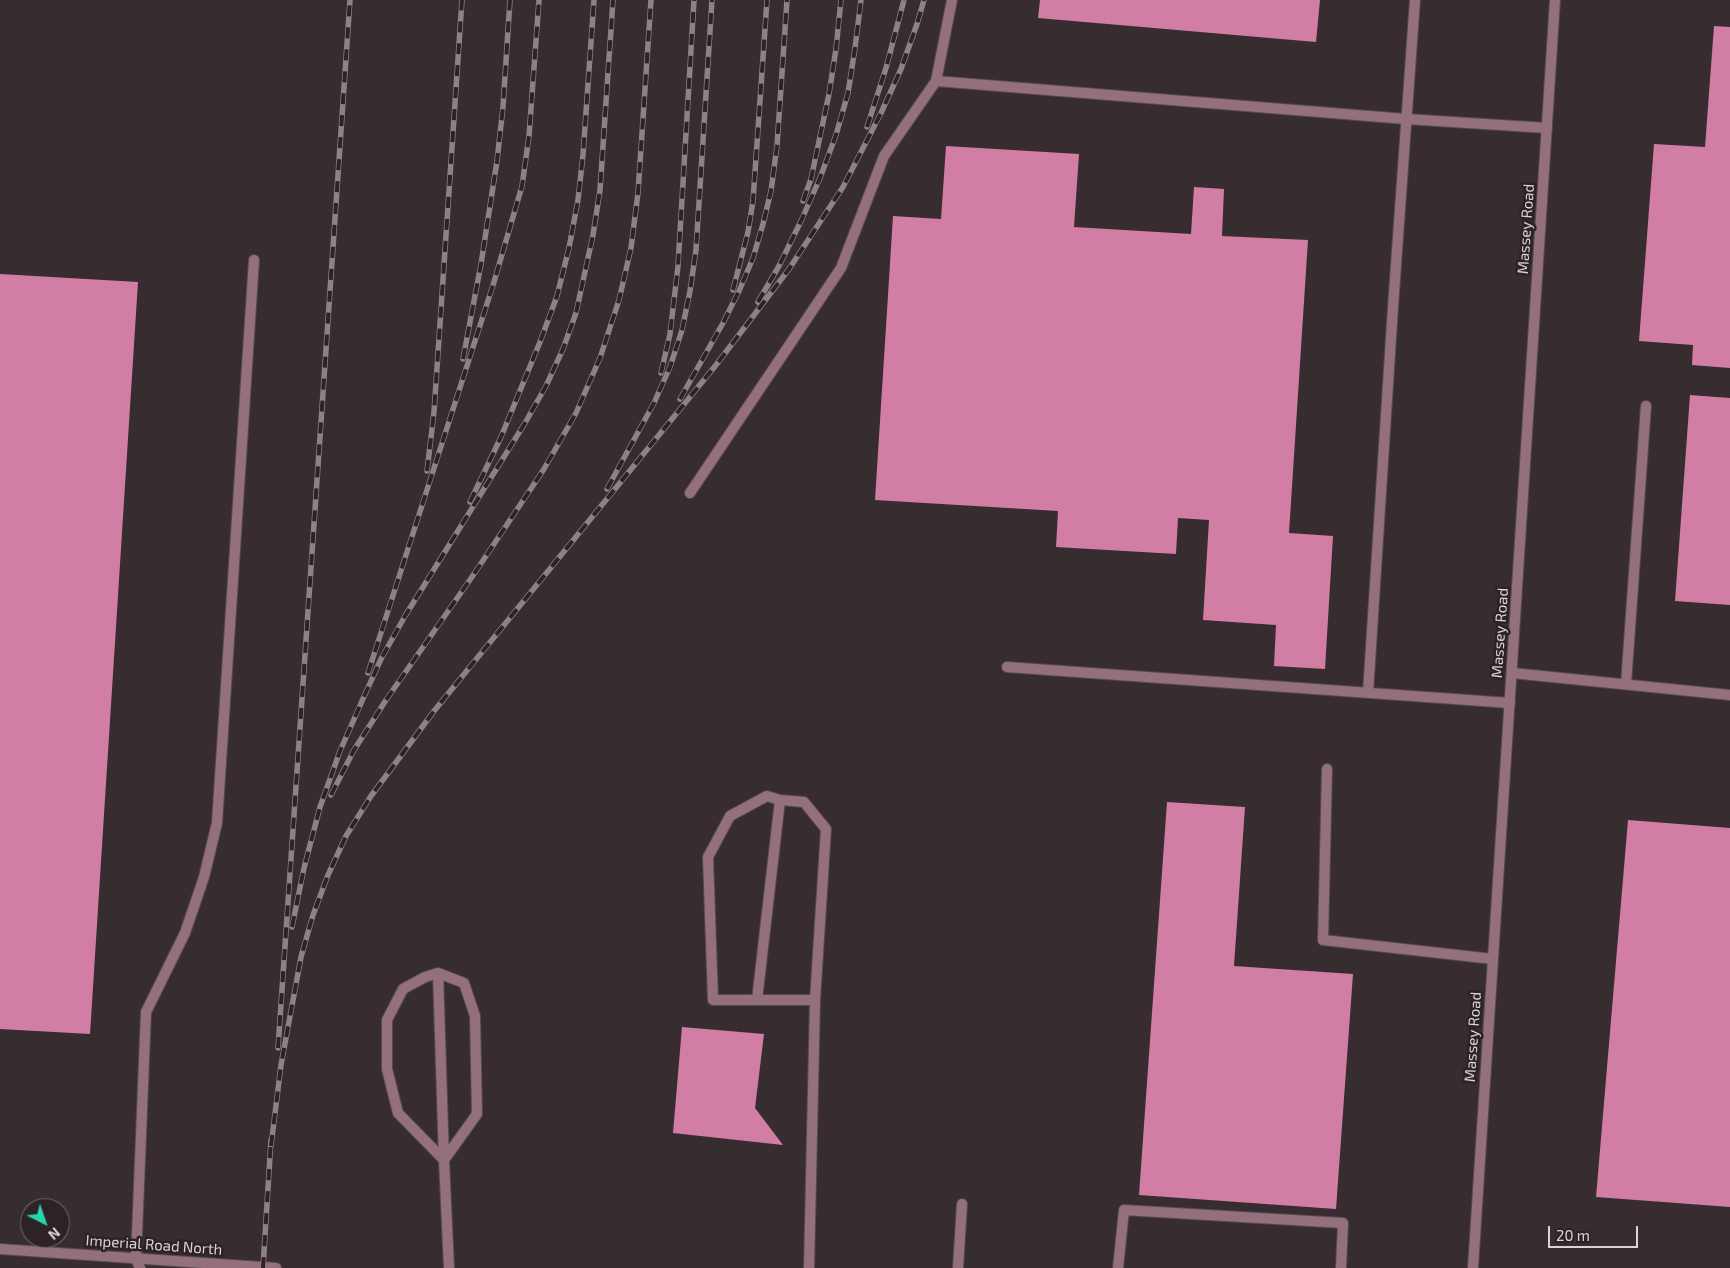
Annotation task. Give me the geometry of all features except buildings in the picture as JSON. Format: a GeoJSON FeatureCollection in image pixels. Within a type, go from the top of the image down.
{"type":"FeatureCollection","features":[{"type":"Feature","properties":{"kind":"street"},"geometry":{"type":"LineString","coordinates":[[690,493],[841,268],[884,156],[936,81],[952,0]]}},
{"type":"Feature","properties":{"kind":"street"},"geometry":{"type":"LineString","coordinates":[[1368,693],[1415,0]]}},
{"type":"Feature","properties":{"kind":"street","name":"Massey Road"},"geometry":{"type":"LineString","coordinates":[[1474,1268],[1555,0]]}},
{"type":"Feature","properties":{"kind":"street"},"geometry":{"type":"LineString","coordinates":[[936,81],[1406,119],[1547,128]]}},
{"type":"Feature","properties":{"kind":"street"},"geometry":{"type":"LineString","coordinates":[[138,1263],[146,1012],[185,934],[204,877],[217,823],[254,260]]}},
{"type":"Feature","properties":{"kind":"street"},"geometry":{"type":"LineString","coordinates":[[1626,684],[1646,406]]}},
{"type":"Feature","properties":{"kind":"street"},"geometry":{"type":"LineString","coordinates":[[1007,667],[1510,703]]}},
{"type":"Feature","properties":{"kind":"street"},"geometry":{"type":"LineString","coordinates":[[1512,673],[1730,695]]}},
{"type":"Feature","properties":{"kind":"street"},"geometry":{"type":"LineString","coordinates":[[1327,769],[1323,940],[1494,959]]}},
{"type":"Feature","properties":{"kind":"street"},"geometry":{"type":"LineString","coordinates":[[809,1268],[816,1000],[826,829],[804,802],[780,800],[767,796],[730,816],[708,857],[713,1000],[816,1000]]}},
{"type":"Feature","properties":{"kind":"street"},"geometry":{"type":"LineString","coordinates":[[757,1000],[780,800]]}},
{"type":"Feature","properties":{"kind":"street"},"geometry":{"type":"LineString","coordinates":[[438,974],[464,983],[475,1016],[477,1114],[444,1160],[398,1113],[387,1068],[387,1020],[403,989],[425,977],[438,974]]}},
{"type":"Feature","properties":{"kind":"street"},"geometry":{"type":"LineString","coordinates":[[438,974],[449,1268]]}},
{"type":"Feature","properties":{"kind":"street"},"geometry":{"type":"LineString","coordinates":[[958,1268],[962,1204]]}},
{"type":"Feature","properties":{"kind":"street"},"geometry":{"type":"LineString","coordinates":[[1118,1268],[1124,1210],[1343,1223],[1341,1268]]}},
{"type":"Feature","properties":{"kind":"street","name":"Imperial Road North"},"geometry":{"type":"LineString","coordinates":[[0,1249],[138,1263],[276,1268]]}},
{"type":"Feature","properties":{"kind":"railway"},"geometry":{"type":"LineString","coordinates":[[278,1048],[350,0]]}},
{"type":"Feature","properties":{"kind":"railway"},"geometry":{"type":"LineString","coordinates":[[427,471],[434,412],[462,0]]}},
{"type":"Feature","properties":{"kind":"railway"},"geometry":{"type":"LineString","coordinates":[[463,359],[481,264],[497,161],[503,107],[510,0]]}},
{"type":"Feature","properties":{"kind":"railway"},"geometry":{"type":"LineString","coordinates":[[368,673],[494,282],[522,186],[529,136],[539,0]]}},
{"type":"Feature","properties":{"kind":"railway"},"geometry":{"type":"LineString","coordinates":[[470,502],[501,437],[540,342],[557,296],[569,248],[578,200],[583,155],[594,0]]}},
{"type":"Feature","properties":{"kind":"railway"},"geometry":{"type":"LineString","coordinates":[[292,927],[304,868],[320,807],[340,751],[381,659],[405,616],[546,386],[563,349],[576,313],[593,235],[600,190],[613,0]]}},
{"type":"Feature","properties":{"kind":"railway"},"geometry":{"type":"LineString","coordinates":[[331,795],[354,750],[386,700],[474,574],[544,469],[576,413],[600,358],[619,300],[631,248],[638,193],[651,0]]}},
{"type":"Feature","properties":{"kind":"railway"},"geometry":{"type":"LineString","coordinates":[[661,373],[670,334],[678,266],[694,0]]}},
{"type":"Feature","properties":{"kind":"railway"},"geometry":{"type":"LineString","coordinates":[[607,489],[654,403],[670,367],[682,330],[696,250],[712,0]]}},
{"type":"Feature","properties":{"kind":"railway"},"geometry":{"type":"LineString","coordinates":[[733,290],[748,232],[753,201],[767,0]]}},
{"type":"Feature","properties":{"kind":"railway"},"geometry":{"type":"LineString","coordinates":[[680,399],[739,291],[753,258],[763,224],[771,191],[777,146],[787,0]]}},
{"type":"Feature","properties":{"kind":"railway"},"geometry":{"type":"LineString","coordinates":[[803,201],[811,179],[829,94],[841,0]]}},
{"type":"Feature","properties":{"kind":"railway"},"geometry":{"type":"LineString","coordinates":[[758,302],[779,266],[801,221],[836,135],[848,93],[861,0]]}},
{"type":"Feature","properties":{"kind":"railway"},"geometry":{"type":"LineString","coordinates":[[867,127],[886,68],[904,0]]}},
{"type":"Feature","properties":{"kind":"railway"},"geometry":{"type":"LineString","coordinates":[[271,1146],[281,1065],[301,957],[313,915],[328,875],[346,836],[371,796],[434,711],[716,365],[789,269],[843,187],[881,113],[901,69],[924,0]]}},
{"type":"Feature","properties":{"kind":"railway"},"geometry":{"type":"LineString","coordinates":[[263,1268],[271,1140]]}}]}
